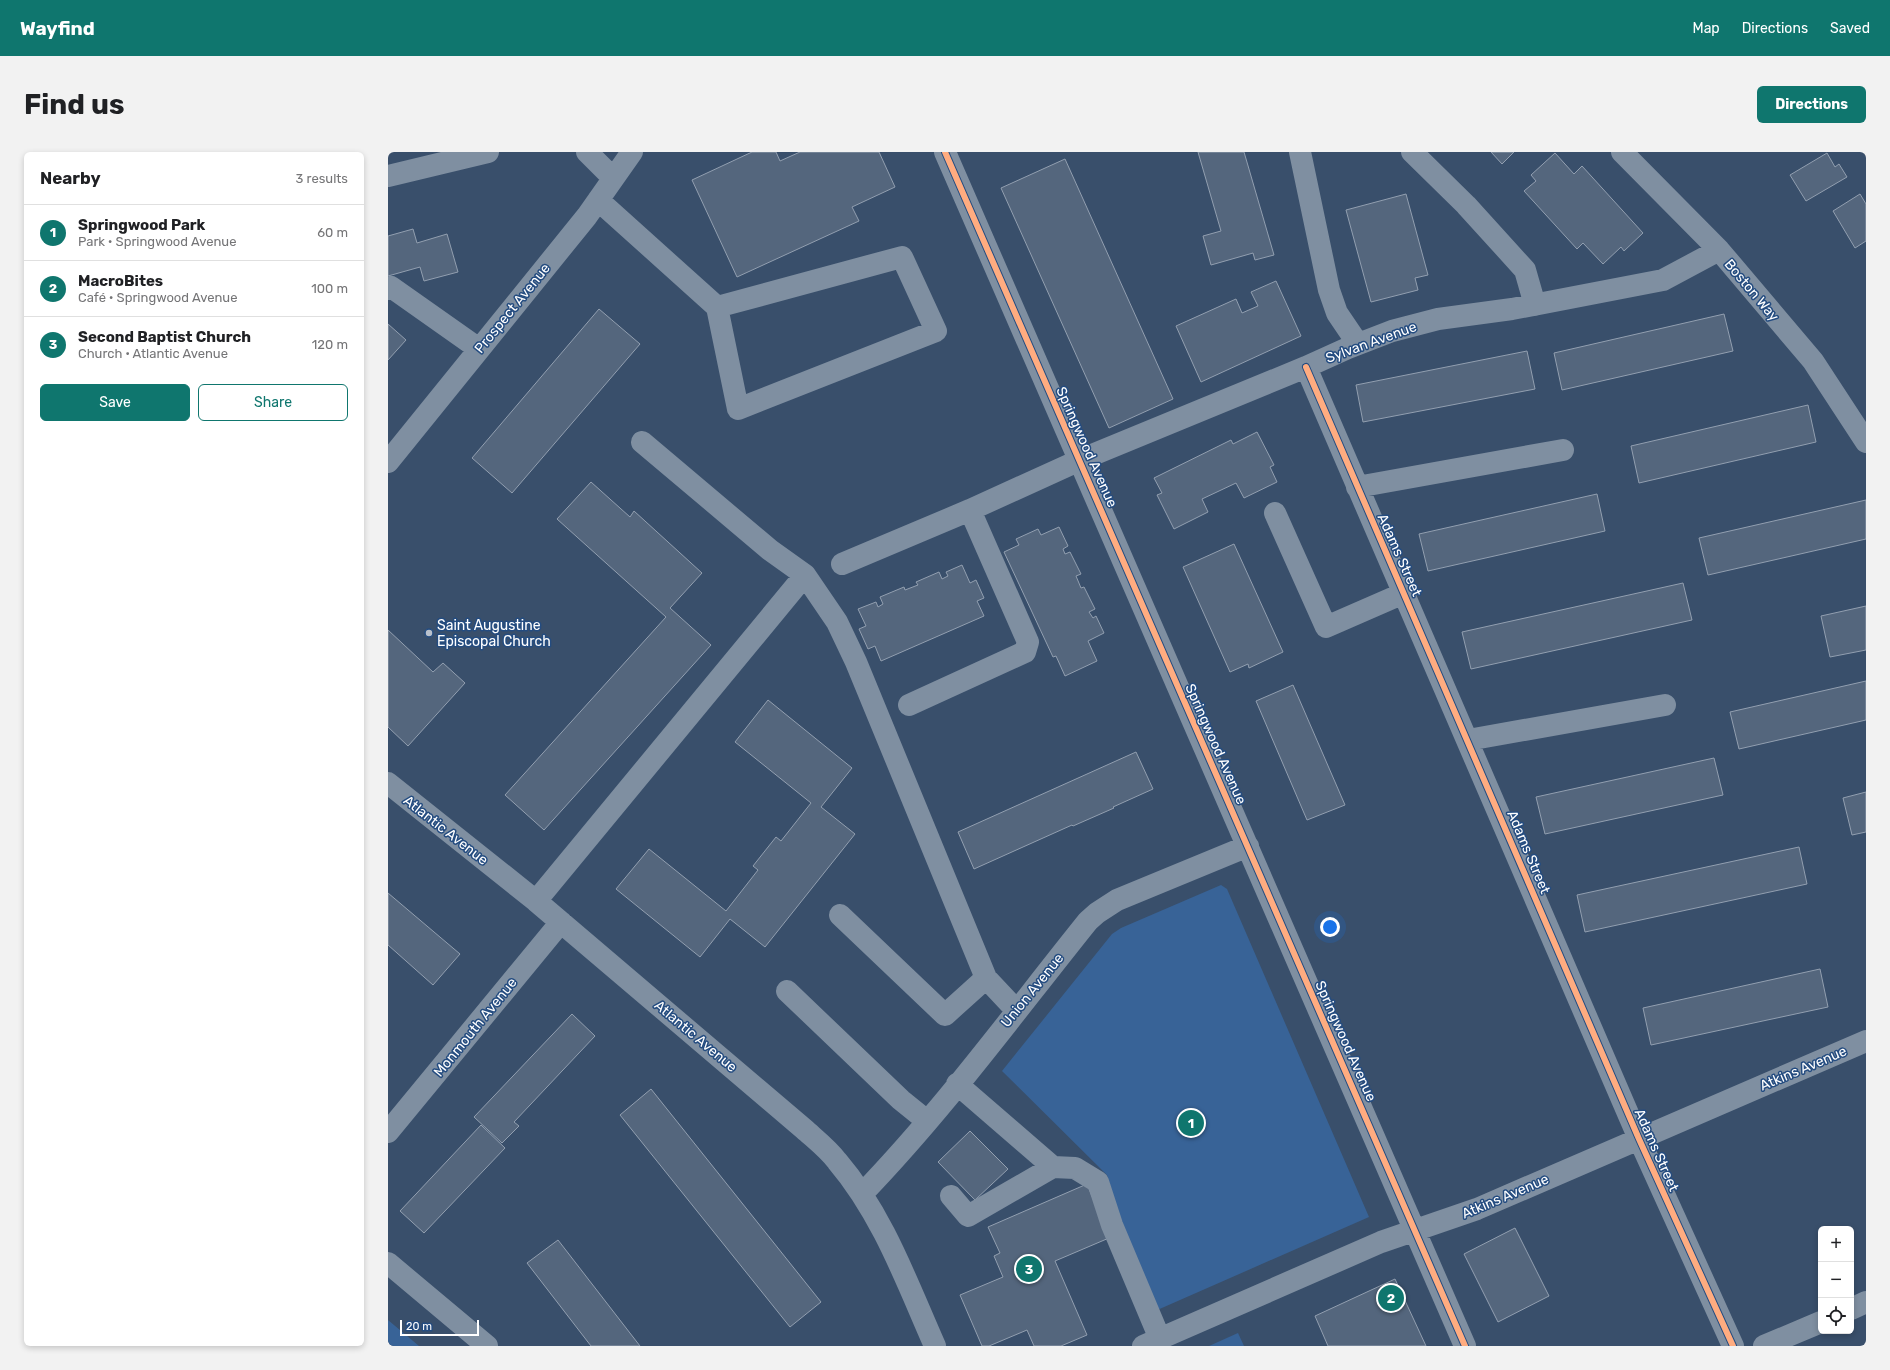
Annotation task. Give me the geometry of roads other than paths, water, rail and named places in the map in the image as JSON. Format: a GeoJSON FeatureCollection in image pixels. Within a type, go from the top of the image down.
{"type":"FeatureCollection","features":[{"type":"Feature","properties":{"kind":"street"},"geometry":{"type":"LineString","coordinates":[[388,176],[488,152]]}},
{"type":"Feature","properties":{"kind":"street"},"geometry":{"type":"LineString","coordinates":[[587,152],[613,178]]}},
{"type":"Feature","properties":{"kind":"street","name":"Prospect Avenue"},"geometry":{"type":"LineString","coordinates":[[388,462],[598,200],[632,152]]}},
{"type":"Feature","properties":{"kind":"street","name":"Springwood Avenue"},"geometry":{"type":"LineString","coordinates":[[945,152],[1465,1346]]}},
{"type":"Feature","properties":{"kind":"street"},"geometry":{"type":"LineString","coordinates":[[1300,152],[1329,290],[1337,313],[1358,344]]}},
{"type":"Feature","properties":{"kind":"street"},"geometry":{"type":"LineString","coordinates":[[1412,152],[1466,205],[1525,270],[1535,305]]}},
{"type":"Feature","properties":{"kind":"street","name":"Boston Way"},"geometry":{"type":"LineString","coordinates":[[1622,152],[1719,250],[1813,361],[1866,442]]}},
{"type":"Feature","properties":{"kind":"street"},"geometry":{"type":"LineString","coordinates":[[598,200],[717,307],[738,409],[936,331],[902,257],[717,307]]}},
{"type":"Feature","properties":{"kind":"street","name":"Sylvan Avenue"},"geometry":{"type":"LineString","coordinates":[[842,564],[970,510],[1080,460],[1392,331],[1438,319],[1535,305],[1663,280],[1719,250]]}},
{"type":"Feature","properties":{"kind":"street"},"geometry":{"type":"LineString","coordinates":[[388,289],[391,287],[479,349]]}},
{"type":"Feature","properties":{"kind":"street","name":"Adams Street"},"geometry":{"type":"LineString","coordinates":[[1306,367],[1639,1139],[1733,1346]]}},
{"type":"Feature","properties":{"kind":"street"},"geometry":{"type":"LineString","coordinates":[[642,442],[770,550],[805,576],[836,622],[856,662],[986,978],[1016,1010]]}},
{"type":"Feature","properties":{"kind":"street"},"geometry":{"type":"LineString","coordinates":[[1358,487],[1563,450]]}},
{"type":"Feature","properties":{"kind":"street"},"geometry":{"type":"LineString","coordinates":[[909,705],[1026,652],[1028,642],[970,510]]}},
{"type":"Feature","properties":{"kind":"street"},"geometry":{"type":"LineString","coordinates":[[1275,513],[1326,627],[1404,593]]}},
{"type":"Feature","properties":{"kind":"street"},"geometry":{"type":"LineString","coordinates":[[536,901],[805,576]]}},
{"type":"Feature","properties":{"kind":"street"},"geometry":{"type":"LineString","coordinates":[[1468,740],[1664,705]]}},
{"type":"Feature","properties":{"kind":"street","name":"Atlantic Avenue"},"geometry":{"type":"LineString","coordinates":[[391,792],[536,901],[804,1129],[837,1160],[862,1194],[882,1228],[936,1346]]}},
{"type":"Feature","properties":{"kind":"street","name":"Union Avenue"},"geometry":{"type":"LineString","coordinates":[[862,1194],[904,1150],[1088,921],[1097,913],[1118,900],[1248,846]]}},
{"type":"Feature","properties":{"kind":"street"},"geometry":{"type":"LineString","coordinates":[[840,915],[945,1015],[986,978]]}},
{"type":"Feature","properties":{"kind":"street","name":"Monmouth Avenue"},"geometry":{"type":"LineString","coordinates":[[388,1132],[561,922]]}},
{"type":"Feature","properties":{"kind":"street"},"geometry":{"type":"LineString","coordinates":[[787,991],[901,1100],[927,1121]]}},
{"type":"Feature","properties":{"kind":"street","name":"Atkins Avenue"},"geometry":{"type":"LineString","coordinates":[[1151,1342],[1381,1242],[1477,1209],[1866,1041]]}},
{"type":"Feature","properties":{"kind":"street"},"geometry":{"type":"LineString","coordinates":[[957,1084],[1053,1167]]}},
{"type":"Feature","properties":{"kind":"street"},"geometry":{"type":"LineString","coordinates":[[951,1196],[968,1216],[1053,1167],[1075,1168],[1098,1182],[1151,1342]]}},
{"type":"Feature","properties":{"kind":"street"},"geometry":{"type":"LineString","coordinates":[[388,1263],[487,1346]]}},
{"type":"Feature","properties":{"kind":"street"},"geometry":{"type":"LineString","coordinates":[[1854,1308],[1866,1302]]}},
{"type":"Feature","properties":{"kind":"street"},"geometry":{"type":"LineString","coordinates":[[1764,1346],[1818,1323]]}},
{"type":"Feature","properties":{"kind":"place","name":"Saint Augustine Episcopal Church"},"geometry":{"type":"Point","coordinates":[429,633]}},
{"type":"Feature","properties":{"kind":"place","name":"Springwood Park"},"geometry":{"type":"Point","coordinates":[1191,1123]}},
{"type":"Feature","properties":{"kind":"place","name":"Second Baptist Church"},"geometry":{"type":"Point","coordinates":[1029,1269]}},
{"type":"Feature","properties":{"kind":"place","name":"MacroBites"},"geometry":{"type":"Point","coordinates":[1391,1298]}}]}
